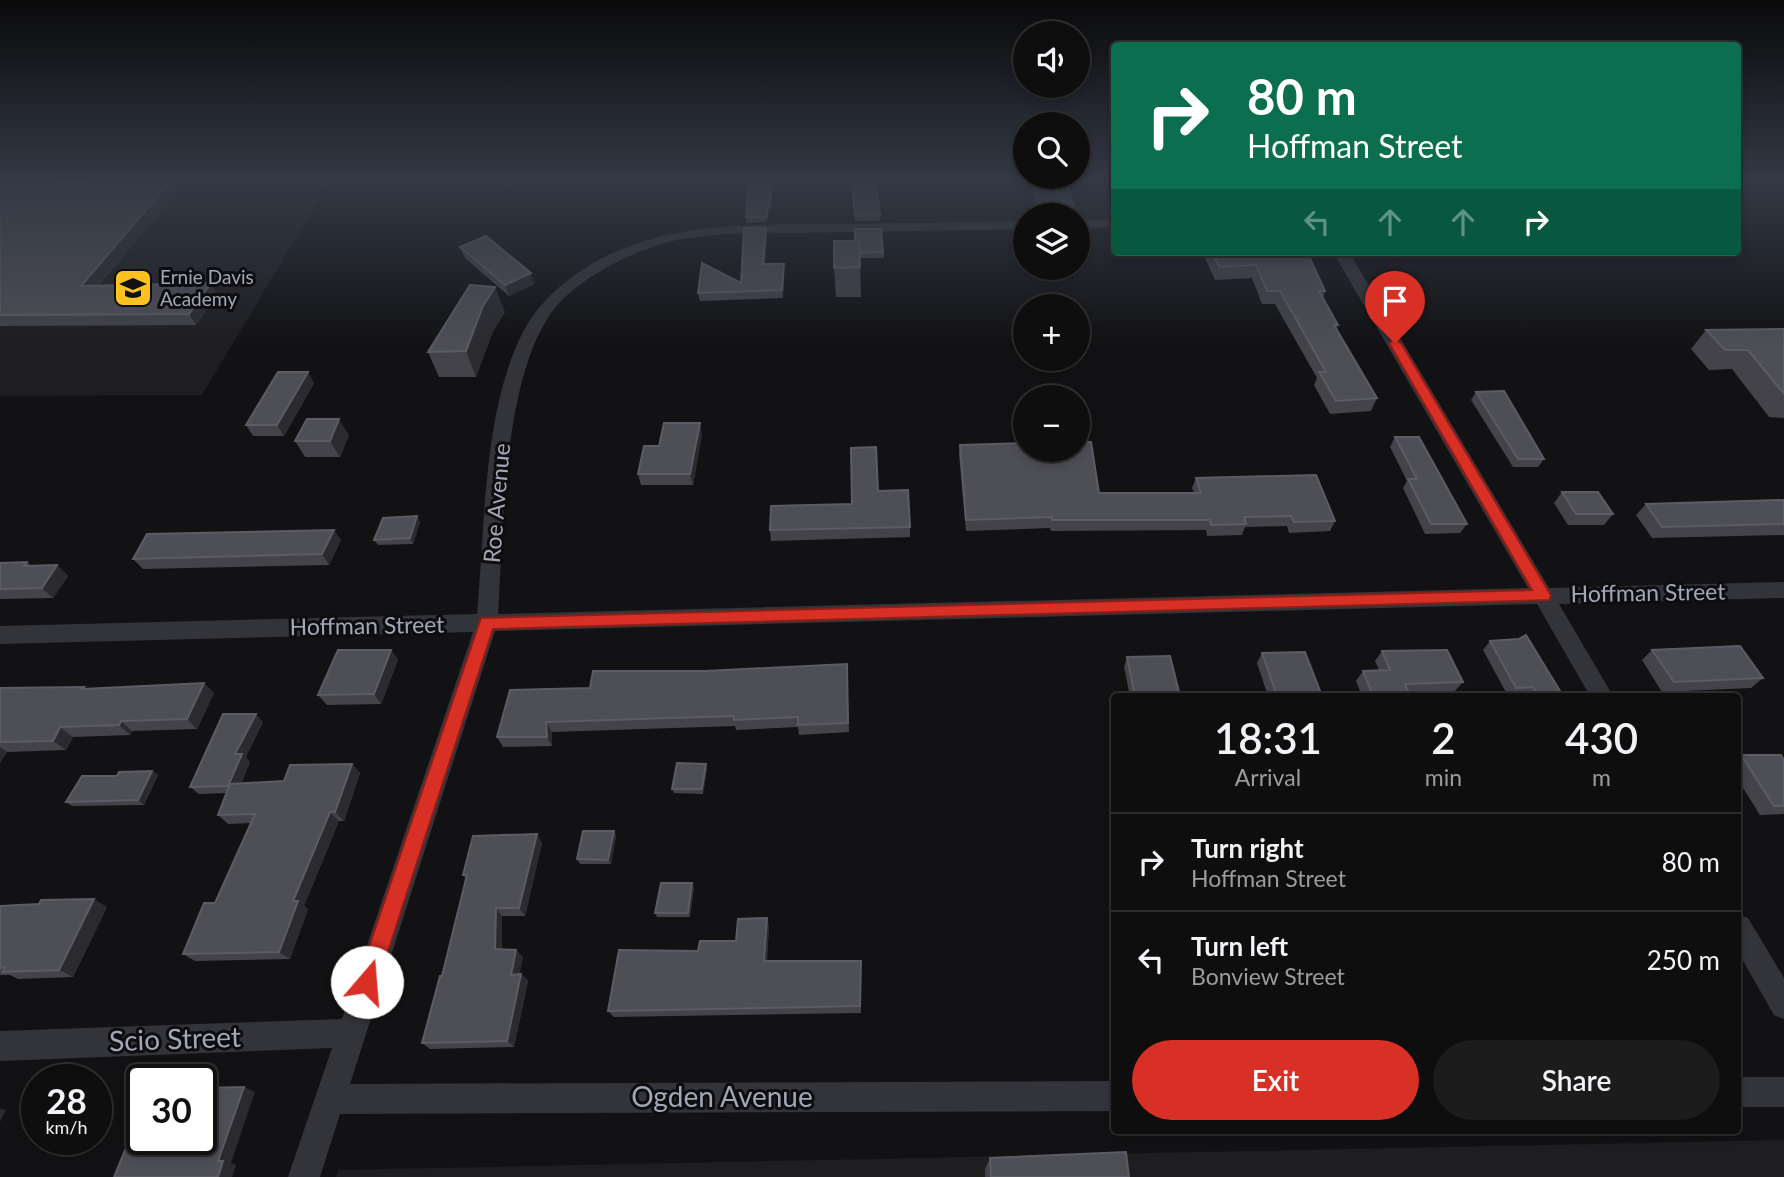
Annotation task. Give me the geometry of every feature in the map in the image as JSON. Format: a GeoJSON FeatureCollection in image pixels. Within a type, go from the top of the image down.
{"type":"FeatureCollection","features":[{"type":"Feature","properties":{"kind":"street","name":"Roe Avenue"},"geometry":{"type":"LineString","coordinates":[[304,1177],[487,623],[502,434],[513,383],[528,338],[544,310],[566,288],[600,265],[640,246],[685,236]]}},
{"type":"Feature","properties":{"kind":"street"},"geometry":{"type":"LineString","coordinates":[[1343,256],[1600,693]]}},
{"type":"Feature","properties":{"kind":"street","name":"Hoffman Street"},"geometry":{"type":"LineString","coordinates":[[0,635],[1784,590]]}},
{"type":"Feature","properties":{"kind":"street"},"geometry":{"type":"LineString","coordinates":[[1741,932],[1784,1005]]}},
{"type":"Feature","properties":{"kind":"street","name":"Scio Street"},"geometry":{"type":"LineString","coordinates":[[0,1046],[351,1033]]}},
{"type":"Feature","properties":{"kind":"street"},"geometry":{"type":"LineString","coordinates":[[1741,1092],[1784,1091]]}},
{"type":"Feature","properties":{"kind":"street","name":"Ogden Avenue"},"geometry":{"type":"LineString","coordinates":[[328,1099],[1111,1096]]}},
{"type":"Feature","properties":{"kind":"shaded area","name":"Ernie Davis Academy"},"geometry":{"type":"Polygon","coordinates":[[[0,236],[297,236],[202,395],[0,396],[0,236]]]}},
{"type":"Feature","properties":{"kind":"shaded area"},"geometry":{"type":"Polygon","coordinates":[[[1784,1140],[1784,1177],[336,1177],[338,1170],[1784,1140]]]}},
{"type":"Feature","properties":{"kind":"building"},"geometry":{"type":"Polygon","coordinates":[[[0,236],[124,236],[81,286],[211,283],[189,314],[0,315],[0,236]]]}},
{"type":"Feature","properties":{"kind":"building"},"geometry":{"type":"Polygon","coordinates":[[[486,236],[531,273],[505,285],[460,247],[486,236]]]}},
{"type":"Feature","properties":{"kind":"building"},"geometry":{"type":"Polygon","coordinates":[[[744,236],[765,236],[763,264],[784,264],[782,290],[698,293],[702,263],[741,283],[744,236]]]}},
{"type":"Feature","properties":{"kind":"building"},"geometry":{"type":"Polygon","coordinates":[[[855,236],[882,236],[883,252],[860,253],[859,241],[855,241],[855,236]]]}},
{"type":"Feature","properties":{"kind":"building"},"geometry":{"type":"Polygon","coordinates":[[[834,241],[859,241],[860,267],[834,268],[834,241]]]}},
{"type":"Feature","properties":{"kind":"building"},"geometry":{"type":"Polygon","coordinates":[[[1214,256],[1309,256],[1325,291],[1319,291],[1338,325],[1334,325],[1377,398],[1336,401],[1319,372],[1326,372],[1280,291],[1267,291],[1256,265],[1219,267],[1214,256]]]}},
{"type":"Feature","properties":{"kind":"building"},"geometry":{"type":"Polygon","coordinates":[[[470,285],[495,287],[483,306],[466,351],[428,352],[470,285]]]}},
{"type":"Feature","properties":{"kind":"building"},"geometry":{"type":"Polygon","coordinates":[[[1784,329],[1784,394],[1748,350],[1725,350],[1706,330],[1784,329]]]}},
{"type":"Feature","properties":{"kind":"building"},"geometry":{"type":"Polygon","coordinates":[[[278,372],[308,372],[277,425],[246,425],[278,372]]]}},
{"type":"Feature","properties":{"kind":"building"},"geometry":{"type":"Polygon","coordinates":[[[1504,391],[1544,459],[1518,459],[1476,392],[1504,391]]]}},
{"type":"Feature","properties":{"kind":"building"},"geometry":{"type":"Polygon","coordinates":[[[307,419],[339,419],[330,441],[295,441],[307,419]]]}},
{"type":"Feature","properties":{"kind":"building"},"geometry":{"type":"Polygon","coordinates":[[[664,423],[700,423],[690,474],[638,474],[644,446],[659,446],[664,423]]]}},
{"type":"Feature","properties":{"kind":"building"},"geometry":{"type":"Polygon","coordinates":[[[1395,437],[1419,437],[1467,524],[1431,524],[1408,479],[1417,479],[1395,437]]]}},
{"type":"Feature","properties":{"kind":"building"},"geometry":{"type":"Polygon","coordinates":[[[1091,442],[1099,493],[1201,493],[1196,478],[1316,475],[1335,521],[1294,522],[1291,516],[1244,517],[1246,524],[1211,525],[1210,520],[1052,520],[1052,517],[966,520],[960,445],[1013,443],[1013,462],[1090,462],[1091,442]]]}},
{"type":"Feature","properties":{"kind":"building"},"geometry":{"type":"Polygon","coordinates":[[[876,447],[878,491],[908,490],[910,527],[770,530],[771,506],[852,504],[851,448],[876,447]]]}},
{"type":"Feature","properties":{"kind":"building"},"geometry":{"type":"Polygon","coordinates":[[[1562,492],[1598,492],[1613,514],[1576,514],[1562,492]]]}},
{"type":"Feature","properties":{"kind":"building"},"geometry":{"type":"Polygon","coordinates":[[[1784,500],[1784,524],[1662,527],[1646,504],[1784,500]]]}},
{"type":"Feature","properties":{"kind":"building"},"geometry":{"type":"Polygon","coordinates":[[[417,516],[410,538],[374,540],[383,518],[417,516]]]}},
{"type":"Feature","properties":{"kind":"building"},"geometry":{"type":"Polygon","coordinates":[[[334,530],[322,554],[133,559],[147,534],[334,530]]]}},
{"type":"Feature","properties":{"kind":"building"},"geometry":{"type":"Polygon","coordinates":[[[27,562],[24,566],[57,565],[42,588],[0,589],[0,563],[27,562]]]}},
{"type":"Feature","properties":{"kind":"building"},"geometry":{"type":"Polygon","coordinates":[[[1526,635],[1561,693],[1536,693],[1533,687],[1516,688],[1490,641],[1519,639],[1526,635]]]}},
{"type":"Feature","properties":{"kind":"building"},"geometry":{"type":"Polygon","coordinates":[[[1740,646],[1763,678],[1674,682],[1652,650],[1740,646]]]}},
{"type":"Feature","properties":{"kind":"building"},"geometry":{"type":"Polygon","coordinates":[[[338,650],[391,650],[374,694],[318,695],[338,650]]]}},
{"type":"Feature","properties":{"kind":"building"},"geometry":{"type":"Polygon","coordinates":[[[1447,650],[1463,682],[1405,684],[1409,693],[1372,693],[1363,671],[1390,670],[1382,651],[1447,650]]]}},
{"type":"Feature","properties":{"kind":"building"},"geometry":{"type":"Polygon","coordinates":[[[1305,652],[1321,693],[1276,693],[1262,653],[1305,652]]]}},
{"type":"Feature","properties":{"kind":"building"},"geometry":{"type":"Polygon","coordinates":[[[1170,656],[1179,693],[1134,693],[1127,657],[1170,656]]]}},
{"type":"Feature","properties":{"kind":"building"},"geometry":{"type":"Polygon","coordinates":[[[847,664],[848,723],[798,725],[798,717],[734,720],[734,716],[546,722],[547,737],[497,737],[510,690],[590,688],[593,671],[705,671],[847,664]]]}},
{"type":"Feature","properties":{"kind":"building"},"geometry":{"type":"Polygon","coordinates":[[[204,683],[187,719],[121,721],[119,725],[60,727],[53,741],[0,742],[0,688],[84,687],[82,689],[204,683]]]}},
{"type":"Feature","properties":{"kind":"building"},"geometry":{"type":"Polygon","coordinates":[[[223,714],[256,714],[235,754],[242,754],[228,786],[190,787],[223,714]]]}},
{"type":"Feature","properties":{"kind":"building"},"geometry":{"type":"Polygon","coordinates":[[[1741,755],[1781,755],[1784,760],[1784,806],[1774,806],[1741,755]]]}},
{"type":"Feature","properties":{"kind":"building"},"geometry":{"type":"Polygon","coordinates":[[[677,763],[706,764],[702,789],[672,789],[677,763]]]}},
{"type":"Feature","properties":{"kind":"building"},"geometry":{"type":"Polygon","coordinates":[[[352,764],[335,812],[330,812],[293,901],[298,901],[279,952],[183,954],[204,903],[215,903],[255,814],[218,815],[230,784],[284,781],[290,765],[352,764]]]}},
{"type":"Feature","properties":{"kind":"building"},"geometry":{"type":"Polygon","coordinates":[[[152,771],[138,800],[66,802],[82,776],[117,776],[119,772],[152,771]]]}},
{"type":"Feature","properties":{"kind":"building"},"geometry":{"type":"Polygon","coordinates":[[[583,831],[614,831],[608,860],[577,859],[583,831]]]}},
{"type":"Feature","properties":{"kind":"building"},"geometry":{"type":"Polygon","coordinates":[[[537,834],[519,908],[496,908],[495,949],[516,950],[511,975],[521,974],[507,1041],[422,1043],[467,875],[463,875],[473,836],[537,834]]]}},
{"type":"Feature","properties":{"kind":"building"},"geometry":{"type":"Polygon","coordinates":[[[661,883],[692,883],[688,913],[655,913],[661,883]]]}},
{"type":"Feature","properties":{"kind":"building"},"geometry":{"type":"Polygon","coordinates":[[[94,899],[59,970],[3,972],[5,967],[0,968],[0,906],[39,904],[41,900],[94,899]]]}},
{"type":"Feature","properties":{"kind":"building"},"geometry":{"type":"Polygon","coordinates":[[[767,918],[764,961],[861,961],[860,1006],[608,1011],[619,950],[698,951],[700,941],[736,941],[738,919],[767,918]]]}},
{"type":"Feature","properties":{"kind":"building"},"geometry":{"type":"Polygon","coordinates":[[[244,1087],[218,1161],[223,1161],[218,1177],[114,1177],[126,1148],[126,1155],[217,1155],[217,1088],[244,1087]]]}},
{"type":"Feature","properties":{"kind":"building"},"geometry":{"type":"Polygon","coordinates":[[[1126,1152],[1129,1177],[991,1177],[990,1158],[1126,1152]]]}},
{"type":"Feature","properties":{"kind":"place","name":"Ernie Davis Academy"},"geometry":{"type":"Point","coordinates":[133,288]}},
{"type":"Feature","properties":{"kind":"route"},"geometry":{"type":"LineString","coordinates":[[367,982],[487,623],[1543,596],[1395,343]]}}]}
